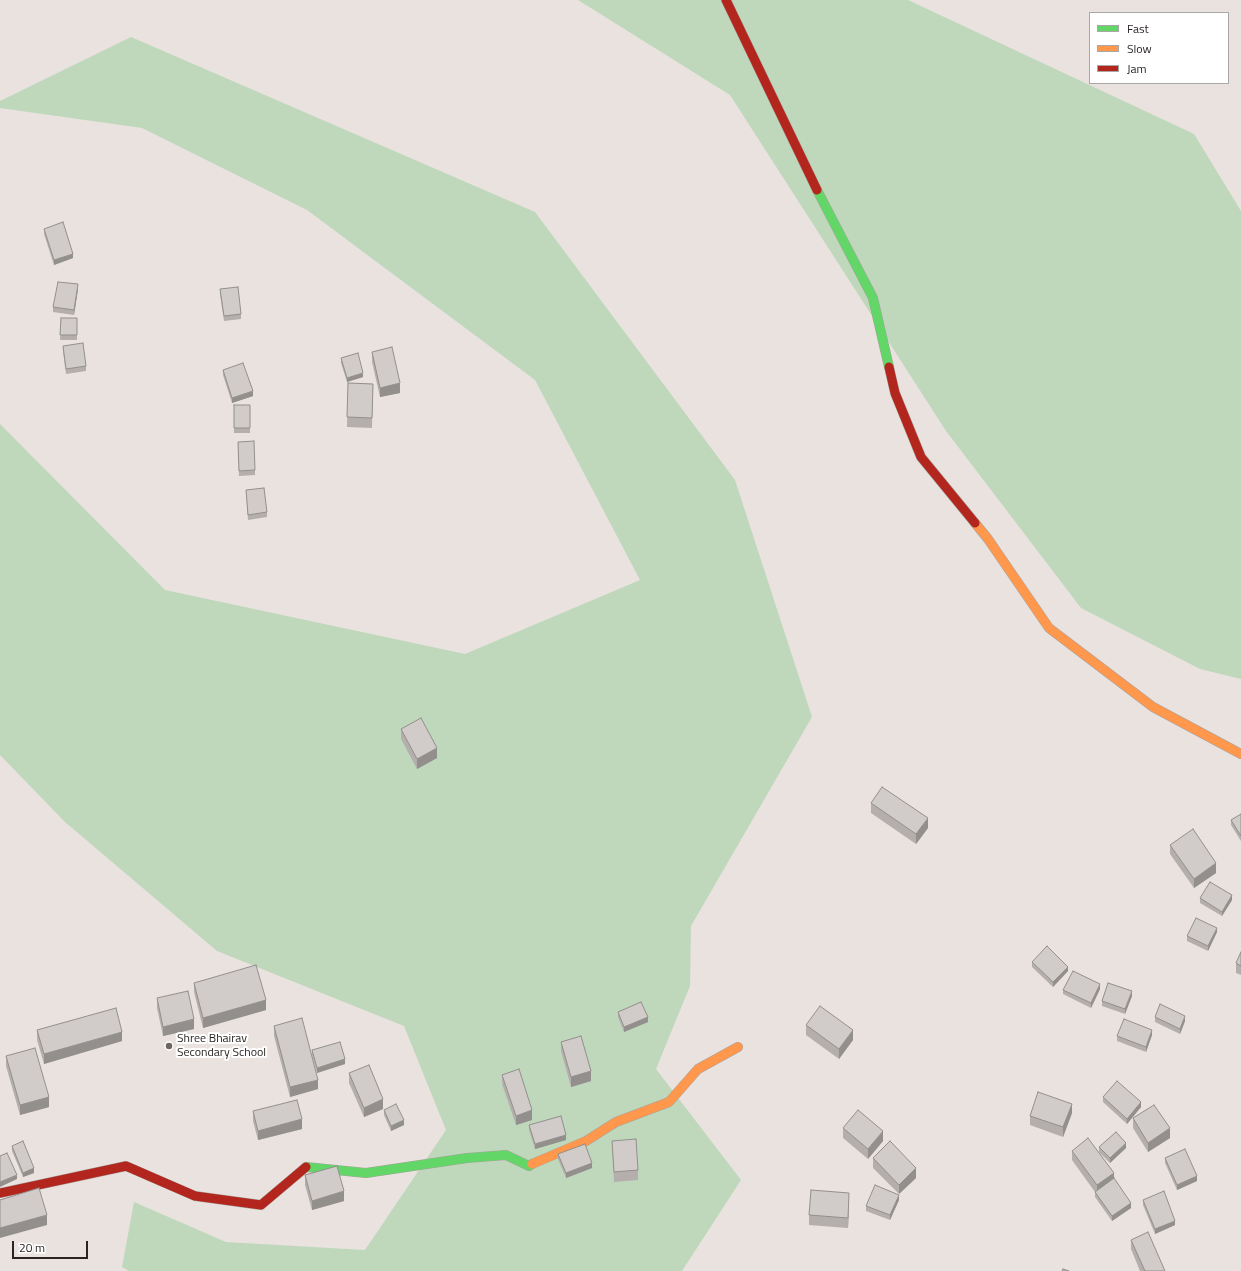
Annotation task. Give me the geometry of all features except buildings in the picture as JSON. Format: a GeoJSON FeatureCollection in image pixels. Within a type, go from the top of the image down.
{"type":"FeatureCollection","features":[{"type":"Feature","properties":{"kind":"street"},"geometry":{"type":"LineString","coordinates":[[726,0],[819,195],[873,298],[895,393],[921,457],[988,540],[1049,628],[1153,707],[1241,754]]}},
{"type":"Feature","properties":{"kind":"street"},"geometry":{"type":"LineString","coordinates":[[0,1193],[126,1166],[195,1196],[261,1205],[307,1167],[366,1173],[467,1158],[506,1155],[529,1166],[586,1141],[616,1122],[669,1102],[698,1069],[738,1047]]}},
{"type":"Feature","properties":{"kind":"green space"},"geometry":{"type":"Polygon","coordinates":[[[578,0],[908,0],[1194,134],[1241,211],[1241,679],[1200,669],[1081,608],[946,431],[730,95],[578,0]]]}},
{"type":"Feature","properties":{"kind":"green space"},"geometry":{"type":"Polygon","coordinates":[[[131,37],[535,212],[735,480],[812,717],[691,926],[690,986],[656,1069],[741,1180],[682,1271],[129,1271],[122,1267],[134,1202],[226,1242],[365,1250],[446,1130],[404,1026],[217,951],[65,822],[0,755],[0,424],[165,590],[465,654],[640,580],[535,380],[307,210],[142,128],[0,108],[0,101],[131,37]]]}},
{"type":"Feature","properties":{"kind":"traffic: fast"},"geometry":{"type":"LineString","coordinates":[[817,190],[873,298],[889,367]]}},
{"type":"Feature","properties":{"kind":"traffic: fast"},"geometry":{"type":"LineString","coordinates":[[306,1167],[366,1173],[467,1158],[506,1155],[529,1166],[532,1164]]}},
{"type":"Feature","properties":{"kind":"traffic: slow"},"geometry":{"type":"LineString","coordinates":[[975,523],[988,539],[1049,628],[1153,707],[1241,754]]}},
{"type":"Feature","properties":{"kind":"traffic: slow"},"geometry":{"type":"LineString","coordinates":[[532,1164],[586,1141],[616,1122],[669,1102],[698,1069],[738,1047]]}},
{"type":"Feature","properties":{"kind":"traffic: jam"},"geometry":{"type":"LineString","coordinates":[[726,0],[817,190]]}},
{"type":"Feature","properties":{"kind":"traffic: jam"},"geometry":{"type":"LineString","coordinates":[[889,367],[895,393],[921,457],[975,523]]}},
{"type":"Feature","properties":{"kind":"traffic: jam"},"geometry":{"type":"LineString","coordinates":[[0,1193],[126,1166],[195,1196],[261,1205],[306,1167]]}},
{"type":"Feature","properties":{"kind":"place","name":"Shree Bhairav Secondary School"},"geometry":{"type":"Point","coordinates":[169,1046]}}]}
